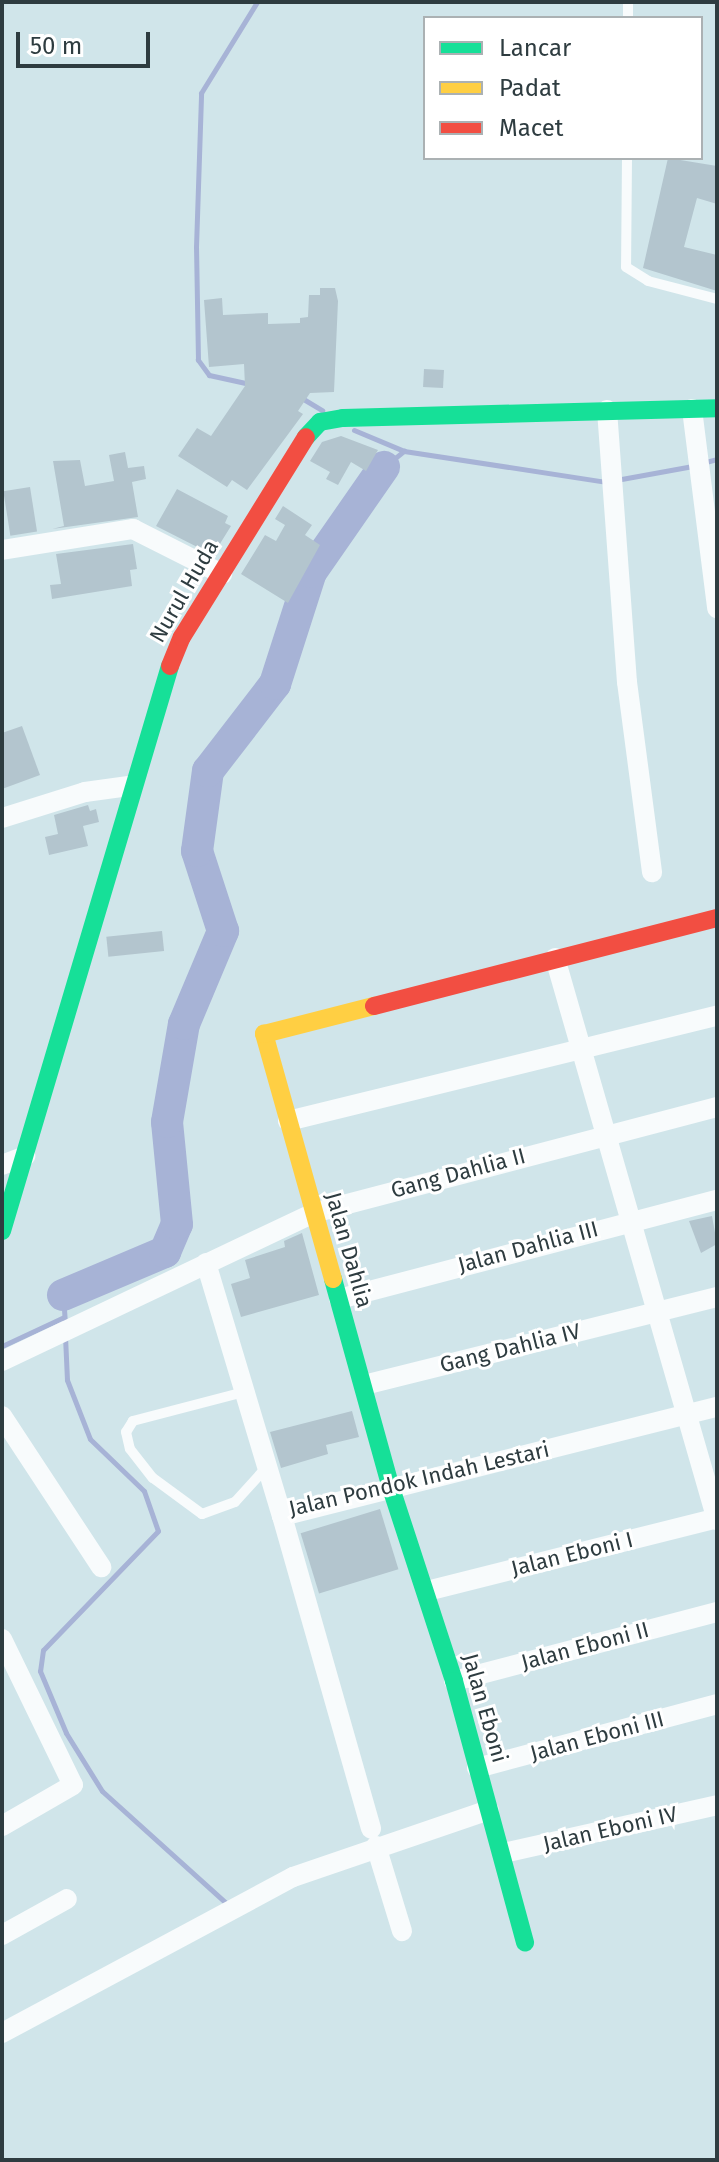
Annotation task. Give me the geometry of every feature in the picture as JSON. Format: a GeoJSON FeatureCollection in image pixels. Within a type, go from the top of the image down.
{"type":"FeatureCollection","features":[{"type":"Feature","properties":{"kind":"street","name":"Nurul Huda"},"geometry":{"type":"LineString","coordinates":[[2,1231],[129,786],[173,657],[309,431],[335,419],[717,408]]}},
{"type":"Feature","properties":{"kind":"street"},"geometry":{"type":"LineString","coordinates":[[692,409],[717,608]]}},
{"type":"Feature","properties":{"kind":"street"},"geometry":{"type":"LineString","coordinates":[[607,410],[627,682],[652,872]]}},
{"type":"Feature","properties":{"kind":"street"},"geometry":{"type":"LineString","coordinates":[[2,550],[133,529],[222,574]]}},
{"type":"Feature","properties":{"kind":"street"},"geometry":{"type":"LineString","coordinates":[[2,818],[85,792],[129,786]]}},
{"type":"Feature","properties":{"kind":"street"},"geometry":{"type":"LineString","coordinates":[[717,918],[555,958],[603,1134],[717,1518]]}},
{"type":"Feature","properties":{"kind":"street","name":"Jalan Dahlia"},"geometry":{"type":"LineString","coordinates":[[391,1488],[264,1040],[270,1029],[555,958]]}},
{"type":"Feature","properties":{"kind":"street"},"geometry":{"type":"LineString","coordinates":[[288,1121],[717,1016]]}},
{"type":"Feature","properties":{"kind":"street","name":"Gang Dahlia II"},"geometry":{"type":"LineString","coordinates":[[2,1361],[313,1213],[603,1134],[717,1107]]}},
{"type":"Feature","properties":{"kind":"street"},"geometry":{"type":"LineString","coordinates":[[2,1165],[25,1156]]}},
{"type":"Feature","properties":{"kind":"street","name":"Jalan Dahlia III"},"geometry":{"type":"LineString","coordinates":[[339,1299],[629,1220],[717,1200]]}},
{"type":"Feature","properties":{"kind":"street","name":"Jalan Pondok Indah Lestari"},"geometry":{"type":"LineString","coordinates":[[206,1263],[264,1470],[282,1516],[717,1407]]}},
{"type":"Feature","properties":{"kind":"street","name":"Gang Dahlia IV"},"geometry":{"type":"LineString","coordinates":[[364,1385],[717,1297]]}},
{"type":"Feature","properties":{"kind":"street"},"geometry":{"type":"LineString","coordinates":[[2,1416],[101,1567]]}},
{"type":"Feature","properties":{"kind":"street","name":"Jalan Eboni"},"geometry":{"type":"LineString","coordinates":[[391,1488],[454,1681],[525,1943]]}},
{"type":"Feature","properties":{"kind":"street"},"geometry":{"type":"LineString","coordinates":[[282,1516],[402,1931]]}},
{"type":"Feature","properties":{"kind":"street","name":"Jalan Eboni I"},"geometry":{"type":"LineString","coordinates":[[427,1591],[717,1518]]}},
{"type":"Feature","properties":{"kind":"street","name":"Jalan Eboni II"},"geometry":{"type":"LineString","coordinates":[[454,1681],[717,1612]]}},
{"type":"Feature","properties":{"kind":"street"},"geometry":{"type":"LineString","coordinates":[[2,1639],[73,1785],[2,1826]]}},
{"type":"Feature","properties":{"kind":"street","name":"Jalan Eboni III"},"geometry":{"type":"LineString","coordinates":[[477,1768],[717,1704]]}},
{"type":"Feature","properties":{"kind":"street","name":"Jalan Eboni IV"},"geometry":{"type":"LineString","coordinates":[[503,1853],[717,1805]]}},
{"type":"Feature","properties":{"kind":"street"},"geometry":{"type":"LineString","coordinates":[[2,2033],[293,1877],[374,1838],[489,1810]]}},
{"type":"Feature","properties":{"kind":"street"},"geometry":{"type":"LineString","coordinates":[[2,1935],[67,1899]]}},
{"type":"Feature","properties":{"kind":"lane"},"geometry":{"type":"LineString","coordinates":[[627,160],[626,267],[648,281],[717,299]]}},
{"type":"Feature","properties":{"kind":"lane"},"geometry":{"type":"LineString","coordinates":[[244,1392],[133,1421],[126,1432],[130,1449],[153,1478],[202,1514],[235,1502],[264,1470]]}},
{"type":"Feature","properties":{"kind":"building"},"geometry":{"type":"Polygon","coordinates":[[[668,160],[717,166],[717,204],[697,198],[684,247],[717,255],[717,291],[643,268],[668,160]]]}},
{"type":"Feature","properties":{"kind":"building"},"geometry":{"type":"Polygon","coordinates":[[[320,288],[335,288],[338,301],[334,392],[310,393],[298,411],[303,414],[247,490],[232,480],[227,487],[178,456],[197,428],[211,436],[245,386],[244,364],[209,367],[204,300],[222,298],[223,315],[268,313],[268,324],[300,323],[300,318],[308,317],[309,295],[320,295],[320,288]]]}},
{"type":"Feature","properties":{"kind":"building"},"geometry":{"type":"Polygon","coordinates":[[[424,369],[444,370],[443,388],[423,387],[424,369]]]}},
{"type":"Feature","properties":{"kind":"building"},"geometry":{"type":"Polygon","coordinates":[[[341,436],[378,450],[366,471],[351,462],[338,485],[326,479],[330,472],[310,461],[322,442],[341,436]]]}},
{"type":"Feature","properties":{"kind":"building"},"geometry":{"type":"Polygon","coordinates":[[[125,452],[128,468],[144,466],[146,479],[132,482],[138,517],[52,529],[64,526],[53,461],[80,460],[85,486],[114,481],[109,455],[125,452]]]}},
{"type":"Feature","properties":{"kind":"building"},"geometry":{"type":"Polygon","coordinates":[[[30,487],[37,531],[10,536],[3,491],[30,487]]]}},
{"type":"Feature","properties":{"kind":"building"},"geometry":{"type":"Polygon","coordinates":[[[177,489],[228,516],[225,523],[231,526],[213,555],[156,526],[177,489]]]}},
{"type":"Feature","properties":{"kind":"building"},"geometry":{"type":"Polygon","coordinates":[[[283,506],[312,525],[305,535],[320,545],[288,603],[241,574],[265,535],[276,541],[285,525],[275,519],[283,506]]]}},
{"type":"Feature","properties":{"kind":"building"},"geometry":{"type":"Polygon","coordinates":[[[133,544],[137,569],[130,570],[132,586],[52,599],[50,585],[61,584],[56,554],[133,544]]]}},
{"type":"Feature","properties":{"kind":"building"},"geometry":{"type":"Polygon","coordinates":[[[22,726],[40,775],[2,789],[2,733],[22,726]]]}},
{"type":"Feature","properties":{"kind":"building"},"geometry":{"type":"Polygon","coordinates":[[[88,805],[90,811],[96,809],[99,822],[83,826],[88,846],[49,855],[45,837],[58,834],[54,815],[88,805]]]}},
{"type":"Feature","properties":{"kind":"building"},"geometry":{"type":"Polygon","coordinates":[[[162,931],[164,951],[108,957],[106,937],[162,931]]]}},
{"type":"Feature","properties":{"kind":"building"},"geometry":{"type":"Polygon","coordinates":[[[712,1216],[717,1244],[701,1253],[689,1221],[712,1216]]]}},
{"type":"Feature","properties":{"kind":"building"},"geometry":{"type":"Polygon","coordinates":[[[302,1233],[319,1295],[241,1317],[231,1284],[250,1278],[245,1260],[285,1247],[284,1241],[302,1233]]]}},
{"type":"Feature","properties":{"kind":"building"},"geometry":{"type":"Polygon","coordinates":[[[352,1411],[359,1437],[326,1445],[328,1454],[281,1468],[270,1432],[352,1411]]]}},
{"type":"Feature","properties":{"kind":"building"},"geometry":{"type":"Polygon","coordinates":[[[380,1509],[398,1569],[319,1594],[301,1533],[380,1509]]]}},
{"type":"Feature","properties":{"kind":"waterway"},"geometry":{"type":"LineString","coordinates":[[250,384],[209,375],[198,360],[196,247],[201,93],[257,2]]}},
{"type":"Feature","properties":{"kind":"waterway"},"geometry":{"type":"LineString","coordinates":[[300,397],[322,410]]}},
{"type":"Feature","properties":{"kind":"waterway"},"geometry":{"type":"LineString","coordinates":[[354,430],[404,451]]}},
{"type":"Feature","properties":{"kind":"waterway"},"geometry":{"type":"LineString","coordinates":[[384,467],[404,451],[606,482]]}},
{"type":"Feature","properties":{"kind":"waterway"},"geometry":{"type":"LineString","coordinates":[[702,463],[717,459]]}},
{"type":"Feature","properties":{"kind":"waterway"},"geometry":{"type":"LineString","coordinates":[[616,480],[693,466]]}},
{"type":"Feature","properties":{"kind":"waterway"},"geometry":{"type":"LineString","coordinates":[[63,1295],[165,1252],[177,1224],[167,1122],[184,1024],[223,931],[197,851],[208,771],[275,684],[311,572],[384,467]]}},
{"type":"Feature","properties":{"kind":"waterway"},"geometry":{"type":"LineString","coordinates":[[63,1295],[65,1326]]}},
{"type":"Feature","properties":{"kind":"waterway"},"geometry":{"type":"LineString","coordinates":[[2,1346],[64,1317]]}},
{"type":"Feature","properties":{"kind":"waterway"},"geometry":{"type":"LineString","coordinates":[[65,1336],[67,1380],[90,1439],[144,1491],[158,1531],[43,1650],[40,1671],[66,1733],[102,1791],[228,1905]]}},
{"type":"Feature","properties":{"kind":"traffic: fast"},"geometry":{"type":"LineString","coordinates":[[306,437],[320,422],[343,418],[717,408]]}},
{"type":"Feature","properties":{"kind":"traffic: fast"},"geometry":{"type":"LineString","coordinates":[[2,1231],[170,666]]}},
{"type":"Feature","properties":{"kind":"traffic: fast"},"geometry":{"type":"LineString","coordinates":[[333,1279],[391,1488],[454,1681],[525,1943]]}},
{"type":"Feature","properties":{"kind":"traffic: slow"},"geometry":{"type":"LineString","coordinates":[[333,1279],[264,1034],[374,1006]]}},
{"type":"Feature","properties":{"kind":"traffic: jam"},"geometry":{"type":"LineString","coordinates":[[170,666],[182,637],[306,437]]}},
{"type":"Feature","properties":{"kind":"traffic: jam"},"geometry":{"type":"LineString","coordinates":[[374,1006],[717,918]]}}]}
